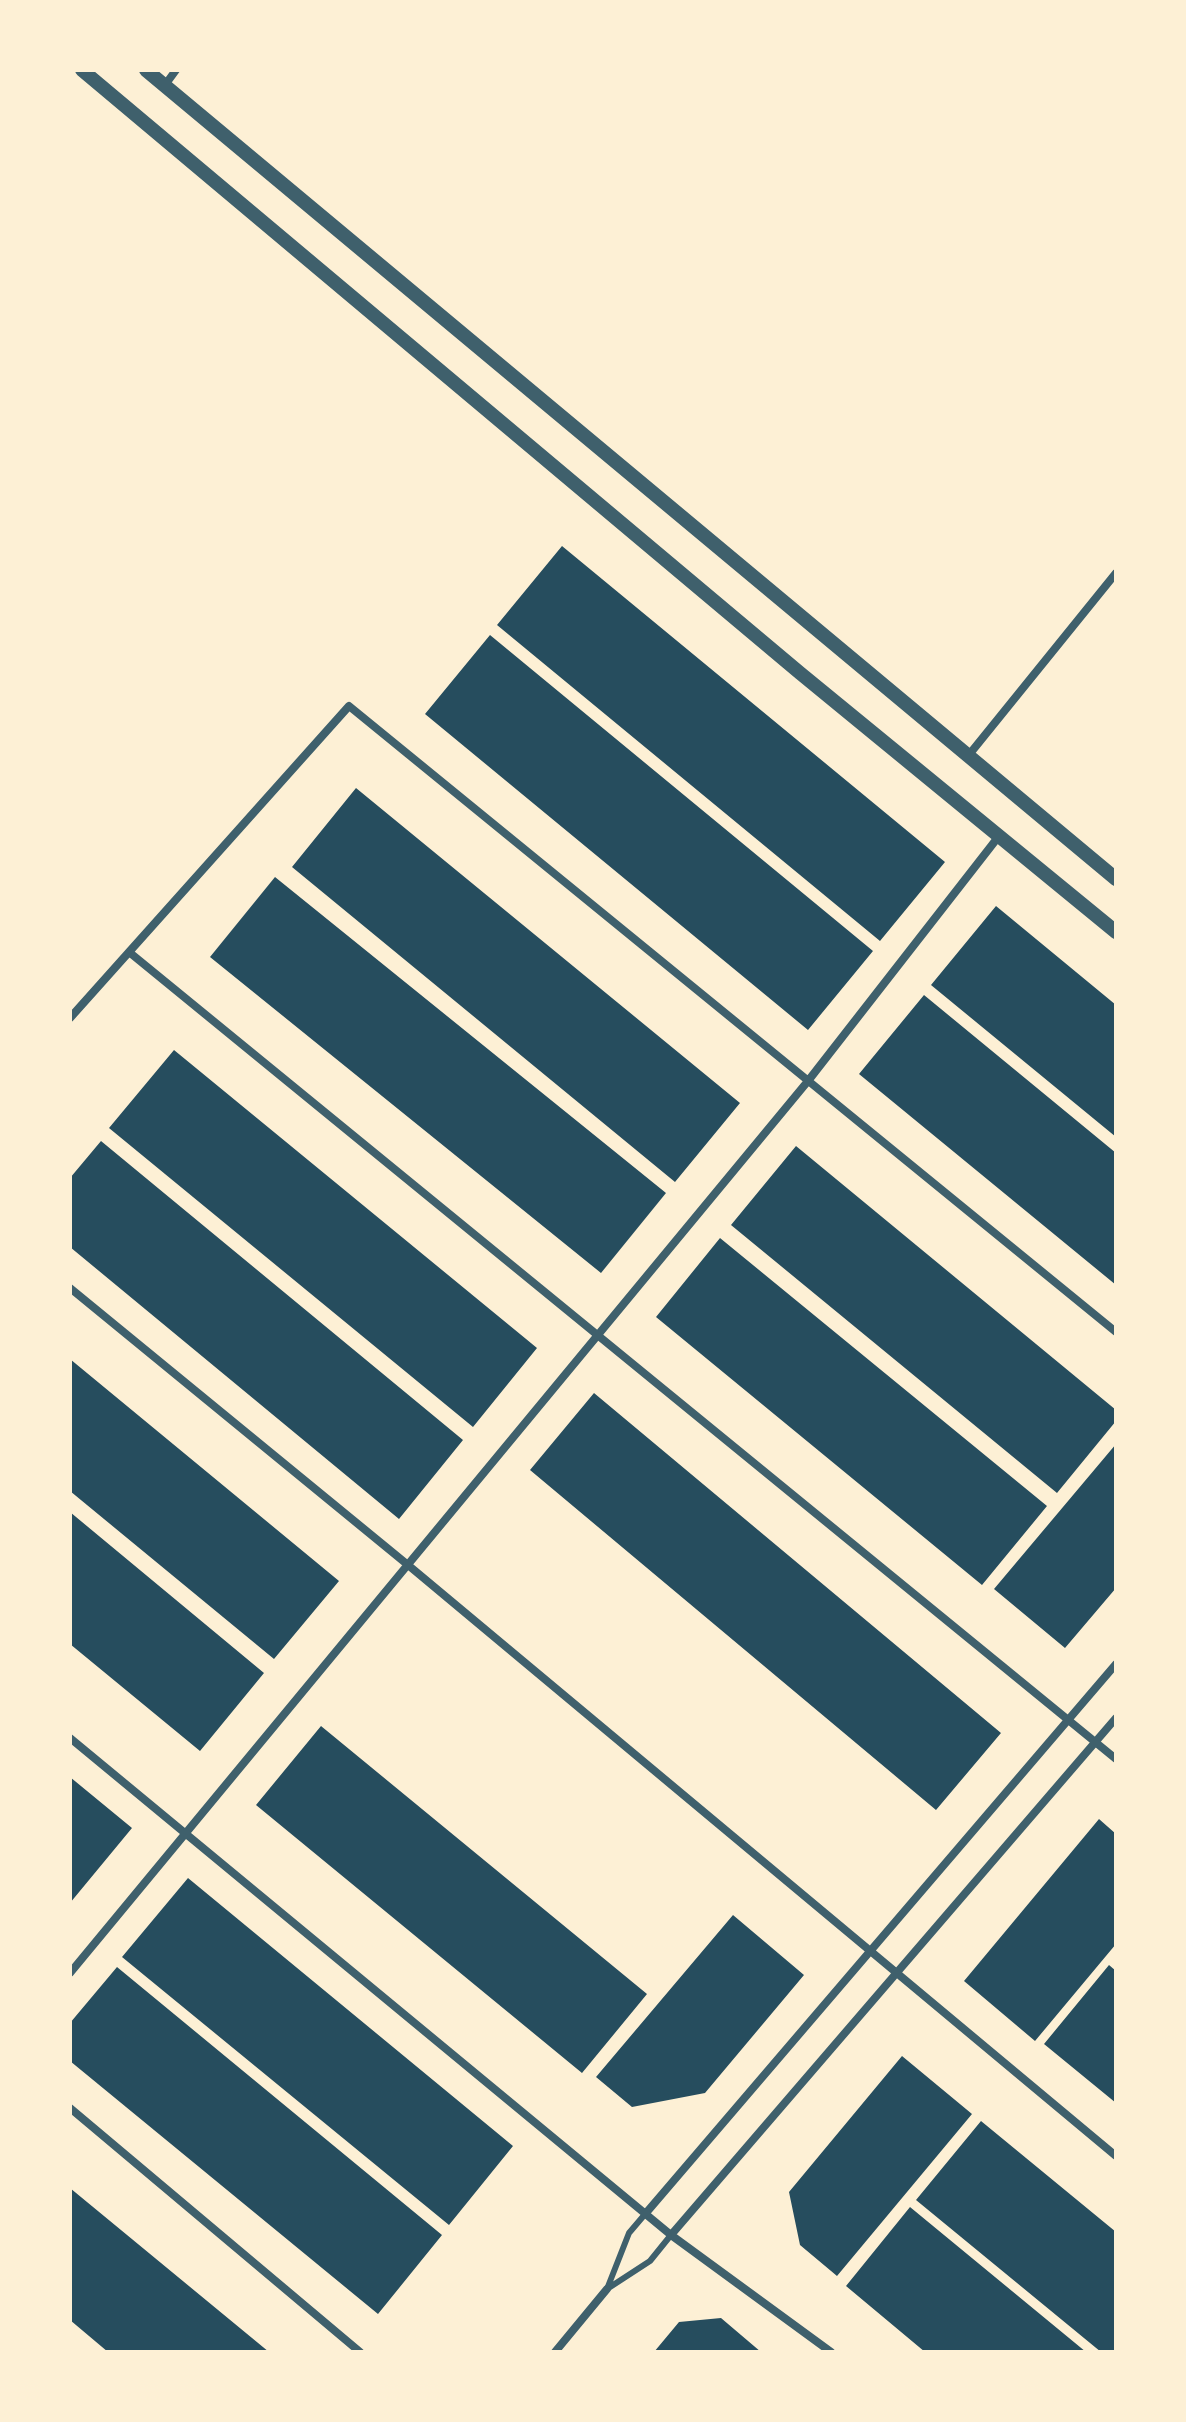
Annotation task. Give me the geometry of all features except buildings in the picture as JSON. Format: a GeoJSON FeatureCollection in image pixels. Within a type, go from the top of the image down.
{"type":"FeatureCollection","features":[{"type":"Feature","properties":{"kind":"street"},"geometry":{"type":"LineString","coordinates":[[82,70],[800,673],[1116,932]]}},
{"type":"Feature","properties":{"kind":"street"},"geometry":{"type":"LineString","coordinates":[[146,70],[1116,879]]}},
{"type":"Feature","properties":{"kind":"street"},"geometry":{"type":"LineString","coordinates":[[165,85],[176,70]]}},
{"type":"Feature","properties":{"kind":"street"},"geometry":{"type":"LineString","coordinates":[[967,756],[1116,573]]}},
{"type":"Feature","properties":{"kind":"street"},"geometry":{"type":"LineString","coordinates":[[70,1018],[349,706],[1116,1332]]}},
{"type":"Feature","properties":{"kind":"street"},"geometry":{"type":"LineString","coordinates":[[70,1973],[808,1081],[999,835]]}},
{"type":"Feature","properties":{"kind":"street"},"geometry":{"type":"LineString","coordinates":[[129,952],[1116,1759]]}},
{"type":"Feature","properties":{"kind":"street"},"geometry":{"type":"LineString","coordinates":[[70,1288],[408,1565],[1116,2156]]}},
{"type":"Feature","properties":{"kind":"street"},"geometry":{"type":"LineString","coordinates":[[646,2213],[1116,1664]]}},
{"type":"Feature","properties":{"kind":"street"},"geometry":{"type":"LineString","coordinates":[[671,2235],[1116,1718]]}},
{"type":"Feature","properties":{"kind":"street"},"geometry":{"type":"LineString","coordinates":[[70,1738],[671,2235],[831,2352]]}},
{"type":"Feature","properties":{"kind":"street"},"geometry":{"type":"LineString","coordinates":[[70,2108],[360,2352]]}},
{"type":"Feature","properties":{"kind":"street"},"geometry":{"type":"LineString","coordinates":[[555,2352],[607,2289]]}},
{"type":"Feature","properties":{"kind":"lane"},"geometry":{"type":"LineString","coordinates":[[607,2289],[629,2233],[646,2213]]}},
{"type":"Feature","properties":{"kind":"lane"},"geometry":{"type":"LineString","coordinates":[[607,2289],[650,2261],[671,2235]]}}]}
